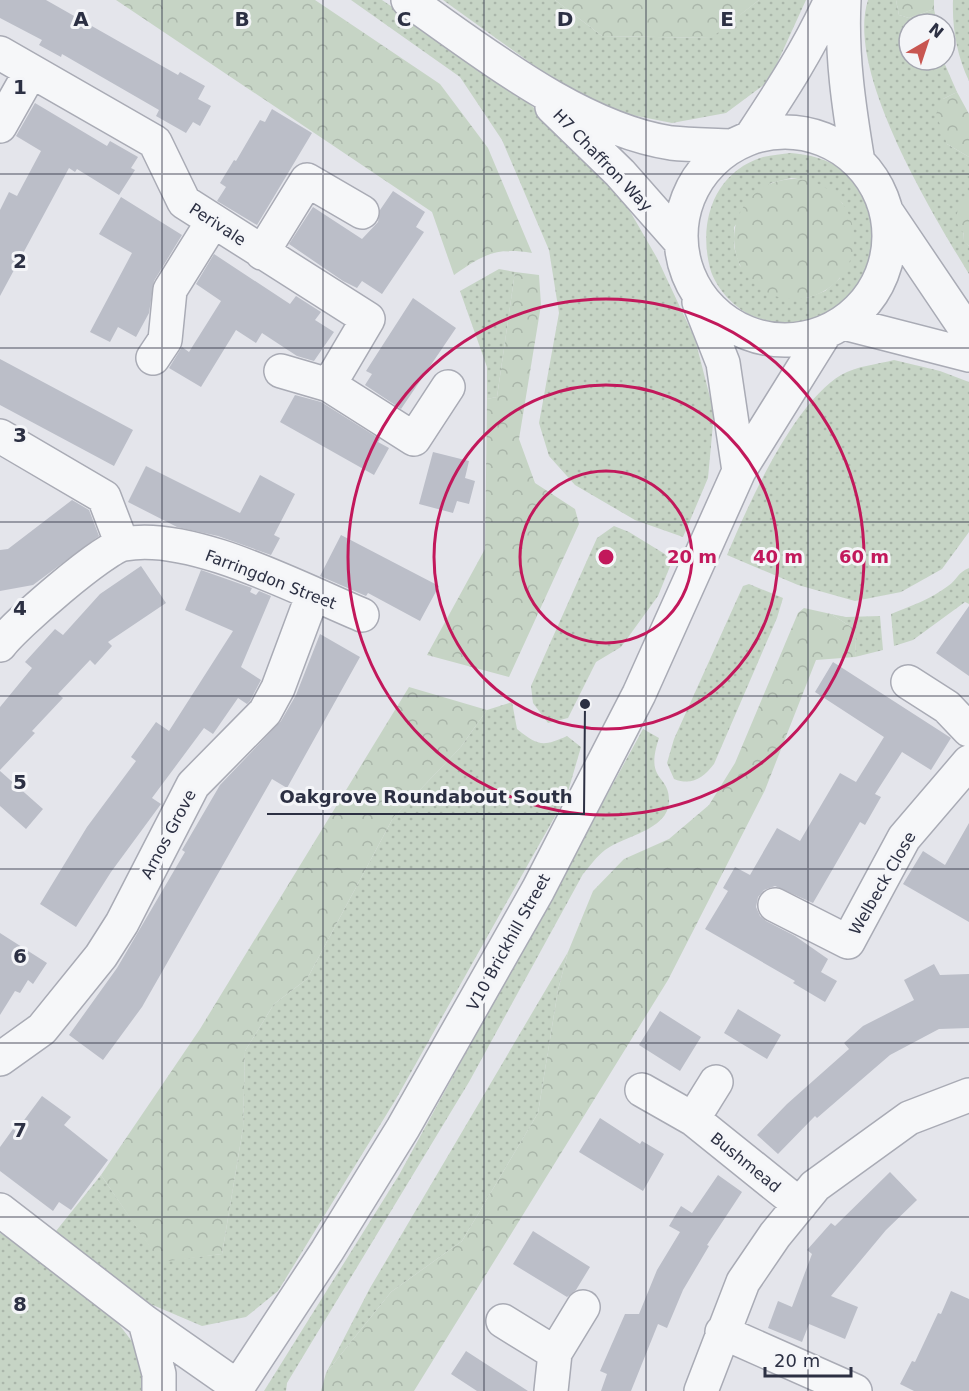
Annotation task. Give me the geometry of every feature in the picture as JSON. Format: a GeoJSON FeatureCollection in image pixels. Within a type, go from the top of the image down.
{"type":"FeatureCollection","features":[{"type":"Feature","properties":{"kind":"street","name":"H7 Chaffron Way"},"geometry":{"type":"LineString","coordinates":[[408,0],[525,81],[611,126],[670,142],[741,142]]}},
{"type":"Feature","properties":{"kind":"street"},"geometry":{"type":"LineString","coordinates":[[739,471],[723,363],[685,267],[680,241],[683,213],[693,186],[709,164],[741,142],[800,61],[831,0]]}},
{"type":"Feature","properties":{"kind":"street"},"geometry":{"type":"LineString","coordinates":[[844,0],[842,30],[847,95],[858,162]]}},
{"type":"Feature","properties":{"kind":"street","name":"Perivale"},"geometry":{"type":"LineString","coordinates":[[0,53],[155,142],[183,202],[368,319],[329,385]]}},
{"type":"Feature","properties":{"kind":"street"},"geometry":{"type":"LineString","coordinates":[[0,126],[31,71]]}},
{"type":"Feature","properties":{"kind":"street","name":"H7 Chaffron Way"},"geometry":{"type":"LineString","coordinates":[[525,81],[620,173],[680,241]]}},
{"type":"Feature","properties":{"kind":"street"},"geometry":{"type":"LineString","coordinates":[[741,142],[779,132],[808,135],[835,145],[858,162],[878,189],[886,210],[969,334]]}},
{"type":"Feature","properties":{"kind":"street"},"geometry":{"type":"LineString","coordinates":[[262,253],[307,180],[362,212]]}},
{"type":"Feature","properties":{"kind":"street"},"geometry":{"type":"LineString","coordinates":[[695,291],[714,314],[739,330],[767,339],[797,340],[835,328],[867,301],[882,274],[889,243],[886,210]]}},
{"type":"Feature","properties":{"kind":"street"},"geometry":{"type":"LineString","coordinates":[[153,358],[165,340],[170,290],[213,222]]}},
{"type":"Feature","properties":{"kind":"street"},"geometry":{"type":"LineString","coordinates":[[835,328],[969,355]]}},
{"type":"Feature","properties":{"kind":"street","name":"V10 Brickhill Street"},"geometry":{"type":"LineString","coordinates":[[236,1389],[404,1128],[549,870],[681,606],[739,471],[835,328]]}},
{"type":"Feature","properties":{"kind":"street"},"geometry":{"type":"LineString","coordinates":[[281,371],[329,385],[414,439],[448,387]]}},
{"type":"Feature","properties":{"kind":"street"},"geometry":{"type":"LineString","coordinates":[[0,436],[104,497],[122,544],[65,584],[2,637]]}},
{"type":"Feature","properties":{"kind":"street","name":"Farringdon Street"},"geometry":{"type":"LineString","coordinates":[[122,544],[171,543],[237,562],[362,615]]}},
{"type":"Feature","properties":{"kind":"street","name":"Arnos Grove"},"geometry":{"type":"LineString","coordinates":[[0,1059],[42,1029],[101,956],[122,923],[193,785],[265,712],[278,688],[313,594]]}},
{"type":"Feature","properties":{"kind":"street"},"geometry":{"type":"LineString","coordinates":[[908,682],[947,706],[969,730]]}},
{"type":"Feature","properties":{"kind":"street","name":"Welbeck Close"},"geometry":{"type":"LineString","coordinates":[[775,905],[848,942],[904,838],[969,762]]}},
{"type":"Feature","properties":{"kind":"street"},"geometry":{"type":"LineString","coordinates":[[693,1119],[716,1082]]}},
{"type":"Feature","properties":{"kind":"street","name":"Bushmead"},"geometry":{"type":"LineString","coordinates":[[642,1090],[693,1119],[800,1205]]}},
{"type":"Feature","properties":{"kind":"street"},"geometry":{"type":"LineString","coordinates":[[701,1391],[743,1282],[775,1235],[815,1186],[909,1119],[969,1095]]}},
{"type":"Feature","properties":{"kind":"street"},"geometry":{"type":"LineString","coordinates":[[0,1210],[236,1389]]}},
{"type":"Feature","properties":{"kind":"street"},"geometry":{"type":"LineString","coordinates":[[551,1391],[555,1353],[583,1307]]}},
{"type":"Feature","properties":{"kind":"street"},"geometry":{"type":"LineString","coordinates":[[503,1321],[555,1353]]}},
{"type":"Feature","properties":{"kind":"street"},"geometry":{"type":"LineString","coordinates":[[145,1322],[159,1374],[159,1391]]}},
{"type":"Feature","properties":{"kind":"street"},"geometry":{"type":"LineString","coordinates":[[722,1332],[855,1391]]}},
{"type":"Feature","properties":{"kind":"green space"},"geometry":{"type":"Polygon","coordinates":[[[116,0],[315,0],[440,84],[488,148],[532,253],[508,251],[490,254],[454,275],[432,212],[116,0]]]}},
{"type":"Feature","properties":{"kind":"green space"},"geometry":{"type":"Polygon","coordinates":[[[351,0],[382,0],[506,84],[605,168],[657,258],[695,339],[714,413],[708,478],[683,537],[635,520],[575,485],[549,456],[539,423],[559,313],[549,250],[502,140],[460,77],[351,0]]]}},
{"type":"Feature","properties":{"kind":"green space"},"geometry":{"type":"Polygon","coordinates":[[[443,0],[555,0],[602,36],[710,38],[759,0],[806,0],[769,81],[726,113],[672,123],[612,111],[564,87],[443,0]]]}},
{"type":"Feature","properties":{"kind":"green space"},"geometry":{"type":"Polygon","coordinates":[[[555,0],[759,0],[711,38],[602,36],[555,0]]]}},
{"type":"Feature","properties":{"kind":"green space"},"geometry":{"type":"Polygon","coordinates":[[[868,0],[896,0],[898,12],[897,72],[948,72],[957,92],[943,99],[947,144],[969,157],[969,199],[962,199],[964,241],[969,246],[969,274],[934,215],[896,141],[880,102],[869,64],[864,30],[868,0]]]}},
{"type":"Feature","properties":{"kind":"green space"},"geometry":{"type":"Polygon","coordinates":[[[896,0],[934,0],[934,9],[926,12],[898,12],[896,0]]]}},
{"type":"Feature","properties":{"kind":"green space"},"geometry":{"type":"Polygon","coordinates":[[[953,0],[969,0],[969,81],[957,46],[957,12],[953,12],[953,0]]]}},
{"type":"Feature","properties":{"kind":"green space"},"geometry":{"type":"Polygon","coordinates":[[[957,92],[969,114],[969,157],[947,144],[936,114],[943,99],[957,92]]]}},
{"type":"Feature","properties":{"kind":"green space"},"geometry":{"type":"Polygon","coordinates":[[[791,153],[818,158],[850,175],[869,202],[876,233],[871,265],[856,294],[831,315],[797,324],[755,317],[734,304],[721,290],[713,276],[707,251],[706,233],[714,201],[732,174],[746,164],[763,157],[791,153]],[[791,178],[771,183],[734,227],[734,247],[740,266],[807,298],[825,291],[840,278],[843,204],[826,189],[791,178]]]}},
{"type":"Feature","properties":{"kind":"green space"},"geometry":{"type":"Polygon","coordinates":[[[794,179],[817,184],[836,197],[849,216],[854,239],[849,262],[836,281],[817,294],[794,299],[771,294],[752,281],[739,262],[734,239],[739,216],[752,197],[771,184],[794,179]]]}},
{"type":"Feature","properties":{"kind":"green space"},"geometry":{"type":"Polygon","coordinates":[[[962,199],[969,199],[969,246],[964,242],[964,233],[957,221],[957,212],[962,199]]]}},
{"type":"Feature","properties":{"kind":"green space"},"geometry":{"type":"Polygon","coordinates":[[[499,269],[515,272],[497,397],[487,399],[487,367],[460,291],[499,269]]]}},
{"type":"Feature","properties":{"kind":"green space"},"geometry":{"type":"Polygon","coordinates":[[[515,272],[539,275],[541,305],[519,439],[535,483],[575,509],[579,524],[509,677],[427,655],[485,549],[487,399],[497,397],[515,272]]]}},
{"type":"Feature","properties":{"kind":"green space"},"geometry":{"type":"Polygon","coordinates":[[[894,360],[940,371],[969,382],[969,532],[942,569],[901,592],[855,601],[798,585],[727,555],[774,456],[806,408],[823,389],[841,375],[860,367],[894,360]]]}},
{"type":"Feature","properties":{"kind":"green space"},"geometry":{"type":"Polygon","coordinates":[[[614,526],[629,532],[673,559],[658,596],[621,647],[596,662],[568,718],[548,723],[533,703],[531,686],[597,538],[614,526]]]}},
{"type":"Feature","properties":{"kind":"green space"},"geometry":{"type":"Polygon","coordinates":[[[969,568],[969,604],[965,602],[913,640],[894,646],[891,614],[935,595],[969,568]]]}},
{"type":"Feature","properties":{"kind":"green space"},"geometry":{"type":"Polygon","coordinates":[[[749,584],[783,598],[777,618],[714,764],[706,773],[692,781],[674,779],[667,763],[674,739],[743,586],[749,584]]]}},
{"type":"Feature","properties":{"kind":"green space"},"geometry":{"type":"Polygon","coordinates":[[[804,608],[831,614],[853,628],[856,641],[855,657],[816,660],[765,790],[668,980],[414,1391],[321,1391],[326,1373],[391,1292],[462,1241],[538,1113],[558,990],[568,952],[593,891],[624,859],[669,839],[709,805],[735,763],[798,613],[804,608]]]}},
{"type":"Feature","properties":{"kind":"green space"},"geometry":{"type":"Polygon","coordinates":[[[831,614],[846,617],[880,616],[883,650],[855,657],[856,641],[853,628],[831,614]]]}},
{"type":"Feature","properties":{"kind":"green space"},"geometry":{"type":"Polygon","coordinates":[[[409,687],[487,710],[460,748],[393,818],[307,979],[274,1004],[245,1051],[243,1128],[222,1254],[160,1262],[101,1175],[200,1029],[409,687]]]}},
{"type":"Feature","properties":{"kind":"green space"},"geometry":{"type":"Polygon","coordinates":[[[512,702],[517,729],[530,739],[546,743],[567,736],[581,747],[567,795],[396,1099],[278,1291],[246,1317],[202,1326],[141,1300],[52,1236],[101,1175],[160,1261],[222,1254],[243,1128],[245,1051],[274,1004],[307,979],[393,818],[460,748],[487,710],[512,702]]]}},
{"type":"Feature","properties":{"kind":"green space"},"geometry":{"type":"Polygon","coordinates":[[[643,729],[659,738],[654,763],[668,793],[667,812],[653,826],[605,850],[583,874],[469,1082],[287,1383],[286,1391],[264,1391],[399,1175],[643,729]]]}},
{"type":"Feature","properties":{"kind":"green space"},"geometry":{"type":"Polygon","coordinates":[[[568,952],[558,990],[538,1113],[462,1241],[391,1292],[326,1373],[370,1288],[568,952]]]}},
{"type":"Feature","properties":{"kind":"green space"},"geometry":{"type":"Polygon","coordinates":[[[0,1233],[66,1274],[108,1310],[134,1344],[146,1391],[0,1391],[0,1233]]]}},
{"type":"Feature","properties":{"kind":"building"},"geometry":{"type":"Polygon","coordinates":[[[0,0],[46,0],[178,75],[180,72],[205,86],[198,99],[211,106],[200,126],[193,122],[186,133],[156,116],[159,110],[62,54],[61,57],[39,45],[42,40],[0,18],[0,0]]]}},
{"type":"Feature","properties":{"kind":"building"},"geometry":{"type":"Polygon","coordinates":[[[35,103],[107,146],[110,141],[138,157],[131,168],[135,170],[119,195],[77,169],[75,172],[69,168],[0,296],[0,210],[9,192],[17,196],[41,151],[16,136],[35,103]]]}},
{"type":"Feature","properties":{"kind":"building"},"geometry":{"type":"Polygon","coordinates":[[[272,109],[312,133],[257,225],[217,201],[226,187],[220,183],[260,120],[265,122],[272,109]]]}},
{"type":"Feature","properties":{"kind":"building"},"geometry":{"type":"Polygon","coordinates":[[[393,191],[425,212],[416,227],[424,232],[382,294],[362,281],[357,288],[343,281],[289,244],[313,207],[362,239],[378,222],[380,210],[393,191]]]}},
{"type":"Feature","properties":{"kind":"building"},"geometry":{"type":"Polygon","coordinates":[[[121,197],[182,235],[154,281],[149,313],[136,337],[118,327],[110,342],[90,332],[132,253],[99,234],[121,197]]]}},
{"type":"Feature","properties":{"kind":"building"},"geometry":{"type":"Polygon","coordinates":[[[214,254],[290,304],[296,296],[321,312],[315,320],[334,332],[314,361],[297,356],[262,333],[256,343],[236,330],[201,387],[169,368],[182,347],[189,352],[221,301],[196,284],[214,254]]]}},
{"type":"Feature","properties":{"kind":"building"},"geometry":{"type":"Polygon","coordinates":[[[413,298],[456,328],[401,409],[365,385],[372,374],[366,371],[413,298]]]}},
{"type":"Feature","properties":{"kind":"building"},"geometry":{"type":"Polygon","coordinates":[[[0,359],[133,430],[114,466],[0,405],[0,359]]]}},
{"type":"Feature","properties":{"kind":"building"},"geometry":{"type":"Polygon","coordinates":[[[295,395],[321,402],[380,439],[378,442],[389,448],[374,475],[280,422],[295,395]]]}},
{"type":"Feature","properties":{"kind":"building"},"geometry":{"type":"Polygon","coordinates":[[[433,452],[469,461],[465,478],[475,481],[469,504],[457,501],[453,513],[419,504],[433,452]]]}},
{"type":"Feature","properties":{"kind":"building"},"geometry":{"type":"Polygon","coordinates":[[[146,466],[240,513],[260,475],[295,494],[274,535],[280,538],[271,555],[218,536],[177,527],[128,502],[146,466]]]}},
{"type":"Feature","properties":{"kind":"building"},"geometry":{"type":"Polygon","coordinates":[[[72,500],[89,510],[99,536],[33,585],[0,591],[0,550],[8,549],[72,500]]]}},
{"type":"Feature","properties":{"kind":"building"},"geometry":{"type":"Polygon","coordinates":[[[341,535],[439,586],[420,621],[368,593],[366,596],[320,576],[341,535]]]}},
{"type":"Feature","properties":{"kind":"building"},"geometry":{"type":"Polygon","coordinates":[[[141,566],[166,603],[108,642],[112,646],[95,665],[90,660],[58,694],[63,698],[32,731],[35,733],[0,770],[0,707],[32,668],[25,662],[55,629],[63,635],[100,594],[141,566]]]}},
{"type":"Feature","properties":{"kind":"building"},"geometry":{"type":"Polygon","coordinates":[[[201,570],[252,588],[250,592],[256,595],[259,591],[271,596],[241,667],[261,680],[250,701],[247,704],[238,698],[213,734],[204,728],[152,798],[161,804],[111,872],[76,927],[40,904],[87,827],[136,761],[131,757],[156,722],[169,731],[233,631],[185,610],[201,570]]]}},
{"type":"Feature","properties":{"kind":"building"},"geometry":{"type":"Polygon","coordinates":[[[969,606],[969,676],[936,653],[969,606]]]}},
{"type":"Feature","properties":{"kind":"building"},"geometry":{"type":"Polygon","coordinates":[[[320,634],[360,657],[287,788],[272,779],[142,1007],[103,1060],[69,1035],[117,968],[185,852],[182,850],[220,785],[281,721],[296,695],[320,634]]]}},
{"type":"Feature","properties":{"kind":"building"},"geometry":{"type":"Polygon","coordinates":[[[833,662],[951,738],[931,770],[902,752],[875,794],[881,797],[865,825],[860,822],[813,903],[775,886],[764,890],[758,897],[756,907],[760,916],[795,936],[828,959],[821,972],[837,981],[825,1002],[793,983],[795,981],[705,929],[728,891],[723,888],[735,867],[750,875],[777,828],[800,841],[840,773],[856,782],[884,737],[815,692],[833,662]]]}},
{"type":"Feature","properties":{"kind":"building"},"geometry":{"type":"Polygon","coordinates":[[[0,771],[43,809],[26,829],[0,806],[0,771]]]}},
{"type":"Feature","properties":{"kind":"building"},"geometry":{"type":"Polygon","coordinates":[[[969,823],[969,922],[903,884],[923,851],[945,865],[969,823]]]}},
{"type":"Feature","properties":{"kind":"building"},"geometry":{"type":"Polygon","coordinates":[[[0,933],[47,963],[33,984],[28,980],[20,993],[15,991],[0,1015],[0,933]]]}},
{"type":"Feature","properties":{"kind":"building"},"geometry":{"type":"Polygon","coordinates":[[[934,964],[940,975],[969,974],[969,1028],[939,1029],[890,1055],[817,1118],[815,1116],[778,1154],[757,1135],[787,1104],[849,1049],[844,1043],[863,1026],[914,1000],[904,980],[934,964]]]}},
{"type":"Feature","properties":{"kind":"building"},"geometry":{"type":"Polygon","coordinates":[[[738,1009],[781,1035],[767,1059],[724,1033],[738,1009]]]}},
{"type":"Feature","properties":{"kind":"building"},"geometry":{"type":"Polygon","coordinates":[[[660,1011],[701,1037],[680,1071],[639,1045],[660,1011]]]}},
{"type":"Feature","properties":{"kind":"building"},"geometry":{"type":"Polygon","coordinates":[[[42,1096],[71,1117],[64,1125],[108,1160],[71,1210],[59,1202],[53,1211],[0,1171],[0,1147],[13,1129],[16,1131],[42,1096]]]}},
{"type":"Feature","properties":{"kind":"building"},"geometry":{"type":"Polygon","coordinates":[[[600,1118],[640,1144],[642,1141],[664,1154],[643,1191],[579,1152],[600,1118]]]}},
{"type":"Feature","properties":{"kind":"building"},"geometry":{"type":"Polygon","coordinates":[[[890,1172],[917,1200],[886,1230],[831,1296],[858,1307],[845,1339],[809,1324],[802,1342],[768,1328],[778,1301],[792,1307],[812,1254],[807,1250],[831,1223],[835,1226],[890,1172]]]}},
{"type":"Feature","properties":{"kind":"building"},"geometry":{"type":"Polygon","coordinates":[[[718,1175],[742,1192],[707,1245],[709,1246],[683,1290],[667,1328],[658,1324],[631,1391],[601,1391],[607,1374],[600,1371],[625,1314],[639,1314],[657,1270],[680,1232],[669,1226],[681,1206],[692,1213],[718,1175]]]}},
{"type":"Feature","properties":{"kind":"building"},"geometry":{"type":"Polygon","coordinates":[[[533,1231],[590,1267],[576,1290],[567,1297],[513,1264],[533,1231]]]}},
{"type":"Feature","properties":{"kind":"building"},"geometry":{"type":"Polygon","coordinates":[[[951,1291],[969,1299],[969,1391],[914,1391],[900,1384],[912,1361],[915,1362],[951,1291]]]}},
{"type":"Feature","properties":{"kind":"building"},"geometry":{"type":"Polygon","coordinates":[[[466,1351],[528,1391],[477,1391],[451,1374],[466,1351]]]}},
{"type":"Feature","properties":{"kind":"place","name":"Oakgrove Roundabout South"},"geometry":{"type":"Point","coordinates":[585,704]}}]}
